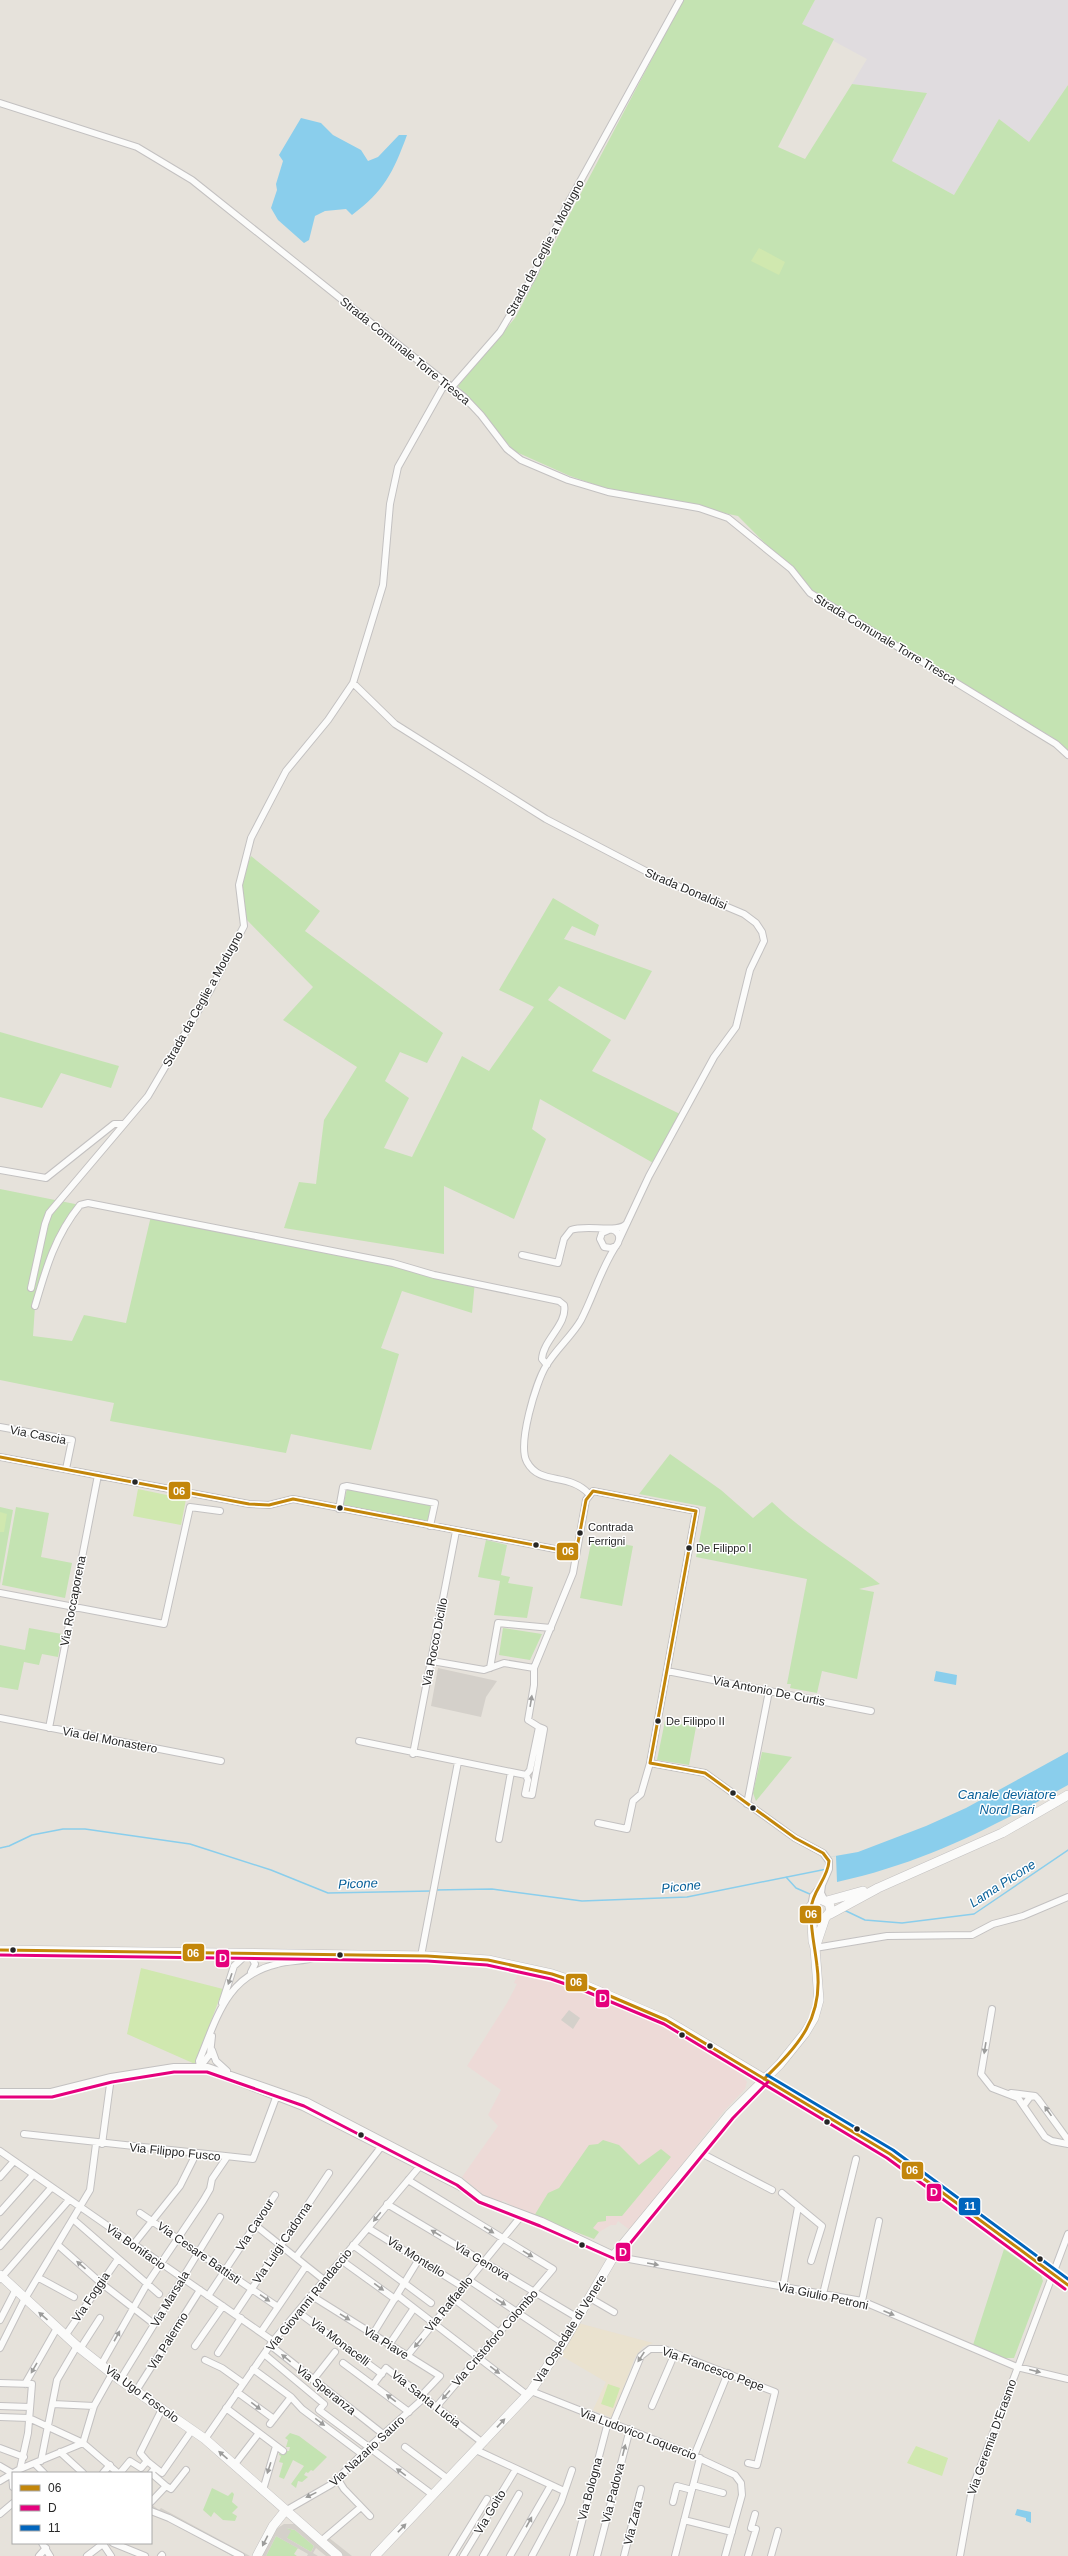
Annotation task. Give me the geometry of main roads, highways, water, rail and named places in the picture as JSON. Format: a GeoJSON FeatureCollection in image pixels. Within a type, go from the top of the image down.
{"type":"FeatureCollection","features":[{"type":"Feature","properties":{"kind":"water"},"geometry":{"type":"Polygon","coordinates":[[[301,118],[321,123],[333,135],[361,150],[368,161],[378,157],[399,135],[407,135],[392,171],[372,198],[352,215],[346,209],[325,211],[315,216],[309,240],[304,243],[278,220],[271,208],[277,190],[276,184],[283,161],[279,155],[301,118]]]}},
{"type":"Feature","properties":{"kind":"water"},"geometry":{"type":"Polygon","coordinates":[[[936,1671],[957,1675],[956,1685],[934,1681],[936,1671]]]}},
{"type":"Feature","properties":{"kind":"water","name":"Canale deviatore Nord Bari"},"geometry":{"type":"Polygon","coordinates":[[[1068,1752],[1068,1785],[984,1830],[928,1854],[899,1865],[837,1882],[836,1856],[818,1859],[858,1852],[926,1826],[966,1808],[1068,1752]]]}},
{"type":"Feature","properties":{"kind":"water"},"geometry":{"type":"Polygon","coordinates":[[[1017,2509],[1031,2512],[1031,2523],[1026,2521],[1026,2518],[1015,2515],[1017,2509]]]}},
{"type":"Feature","properties":{"kind":"waterway","name":"Picone"},"geometry":{"type":"LineString","coordinates":[[0,1848],[9,1846],[32,1835],[63,1829],[85,1829],[190,1844],[271,1870],[328,1893],[431,1891]]}},
{"type":"Feature","properties":{"kind":"waterway","name":"Lama Picone"},"geometry":{"type":"LineString","coordinates":[[844,1910],[865,1920],[902,1923],[974,1914],[1068,1850]]}},
{"type":"Feature","properties":{"kind":"waterway","name":"Picone"},"geometry":{"type":"LineString","coordinates":[[435,1890],[492,1889],[582,1901],[687,1897],[827,1869]]}},
{"type":"Feature","properties":{"kind":"waterway","name":"Lama Picone"},"geometry":{"type":"LineString","coordinates":[[786,1877],[796,1888],[812,1895]]}},
{"type":"Feature","properties":{"kind":"place","name":"Contrada Ferrigni"},"geometry":{"type":"Point","coordinates":[580,1533]}},
{"type":"Feature","properties":{"kind":"place","name":"De Filippo I"},"geometry":{"type":"Point","coordinates":[689,1548]}},
{"type":"Feature","properties":{"kind":"place","name":"De Filippo II"},"geometry":{"type":"Point","coordinates":[658,1721]}}]}
